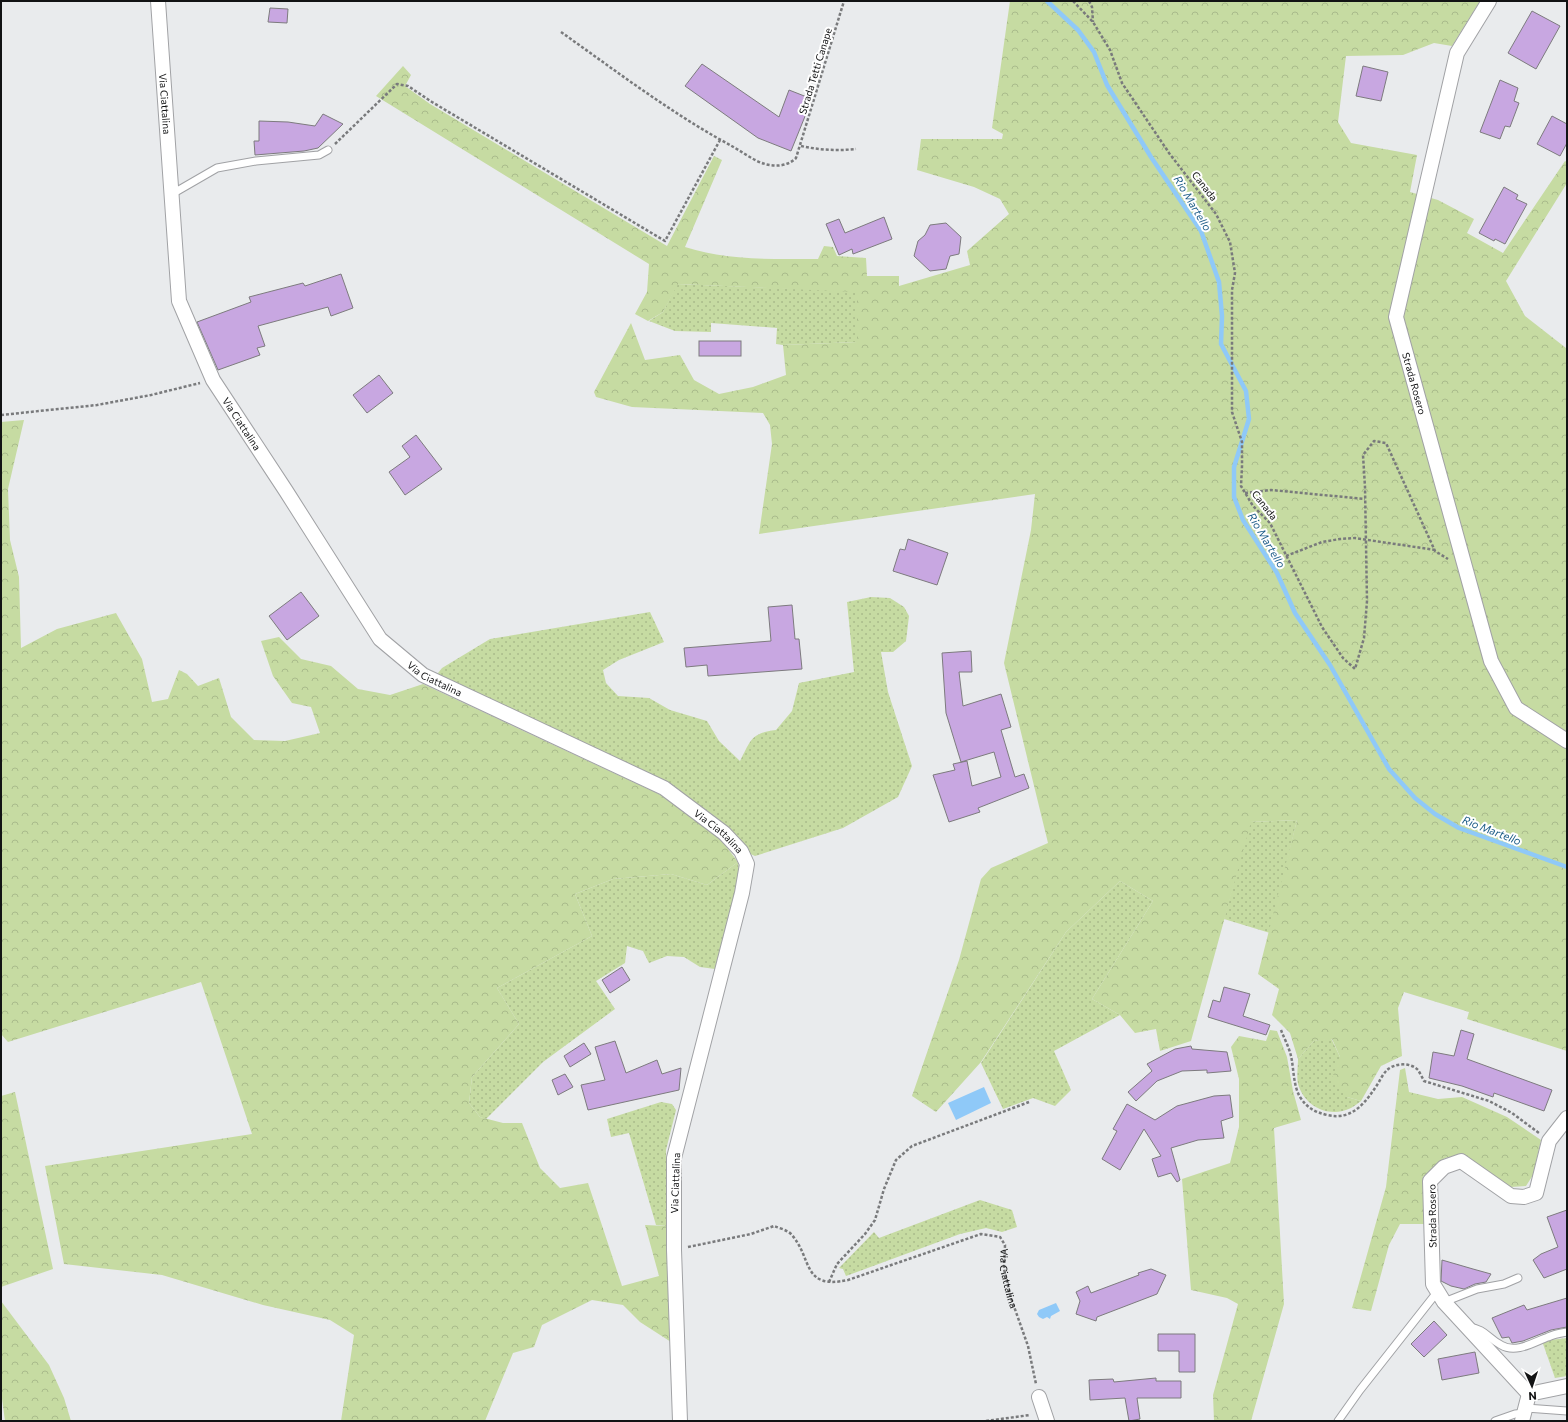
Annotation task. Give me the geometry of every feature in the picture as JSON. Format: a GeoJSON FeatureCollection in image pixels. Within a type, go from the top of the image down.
{"type":"FeatureCollection","features":[{"type":"Feature","properties":{"kind":"street","name":"Via Ciattalina"},"geometry":{"type":"LineString","coordinates":[[158,1],[179,301],[212,380],[286,491],[380,639],[423,675],[664,788],[724,833],[741,851],[747,864],[742,893],[674,1158],[674,1250],[680,1421]]}},
{"type":"Feature","properties":{"kind":"street","name":"Strada Rosero"},"geometry":{"type":"LineString","coordinates":[[1489,1],[1457,53],[1396,316],[1491,661],[1516,708],[1567,741]]}},
{"type":"Feature","properties":{"kind":"street","name":"Strada Rosero"},"geometry":{"type":"LineString","coordinates":[[1441,1297],[1434,1284],[1430,1181],[1444,1167],[1461,1161],[1511,1196],[1524,1197],[1536,1193],[1549,1141],[1567,1118]]}},
{"type":"Feature","properties":{"kind":"street"},"geometry":{"type":"LineString","coordinates":[[1441,1297],[1529,1394]]}},
{"type":"Feature","properties":{"kind":"street"},"geometry":{"type":"LineString","coordinates":[[1529,1394],[1567,1386]]}},
{"type":"Feature","properties":{"kind":"street"},"geometry":{"type":"LineString","coordinates":[[1524,1414],[1529,1394]]}},
{"type":"Feature","properties":{"kind":"street"},"geometry":{"type":"LineString","coordinates":[[1039,1397],[1046,1417]]}},
{"type":"Feature","properties":{"kind":"lane"},"geometry":{"type":"LineString","coordinates":[[172,194],[217,168],[256,161],[319,155],[328,150]]}},
{"type":"Feature","properties":{"kind":"lane"},"geometry":{"type":"LineString","coordinates":[[1338,1421],[1360,1390],[1441,1297],[1504,1284],[1518,1278]]}},
{"type":"Feature","properties":{"kind":"lane"},"geometry":{"type":"LineString","coordinates":[[1468,1327],[1479,1328],[1502,1346],[1510,1348],[1522,1348],[1550,1336],[1567,1332]]}},
{"type":"Feature","properties":{"kind":"lane"},"geometry":{"type":"LineString","coordinates":[[1495,1421],[1515,1414],[1567,1411]]}},
{"type":"Feature","properties":{"kind":"path","name":"Strada Tetti Canape"},"geometry":{"type":"LineString","coordinates":[[561,32],[687,120],[764,164],[776,166],[791,163],[796,158],[801,146],[844,1]]}},
{"type":"Feature","properties":{"kind":"path","name":"Canada"},"geometry":{"type":"LineString","coordinates":[[1073,1],[1093,22],[1110,50],[1122,83],[1169,153],[1216,214],[1230,242],[1235,273],[1232,290],[1232,412],[1242,442],[1241,486],[1253,506],[1270,523],[1322,627],[1343,658],[1355,669],[1364,638],[1367,601],[1363,455],[1374,441],[1386,443],[1435,550]]}},
{"type":"Feature","properties":{"kind":"path"},"geometry":{"type":"LineString","coordinates":[[1089,1],[1092,7],[1093,22]]}},
{"type":"Feature","properties":{"kind":"path"},"geometry":{"type":"LineString","coordinates":[[328,150],[398,84],[408,86],[432,102],[665,241],[720,140]]}},
{"type":"Feature","properties":{"kind":"path"},"geometry":{"type":"LineString","coordinates":[[801,146],[815,149],[856,149]]}},
{"type":"Feature","properties":{"kind":"path"},"geometry":{"type":"LineString","coordinates":[[1,415],[97,406],[212,380]]}},
{"type":"Feature","properties":{"kind":"path"},"geometry":{"type":"LineString","coordinates":[[1245,493],[1271,490],[1365,499]]}},
{"type":"Feature","properties":{"kind":"path"},"geometry":{"type":"LineString","coordinates":[[1286,556],[1322,542],[1355,538],[1435,550],[1466,572]]}},
{"type":"Feature","properties":{"kind":"path"},"geometry":{"type":"LineString","coordinates":[[1281,1030],[1291,1054],[1295,1083],[1300,1096],[1306,1106],[1317,1113],[1331,1116],[1344,1116],[1357,1110],[1368,1099],[1386,1070],[1395,1065],[1406,1064],[1417,1069],[1424,1081],[1489,1101],[1506,1110],[1549,1141]]}},
{"type":"Feature","properties":{"kind":"path"},"geometry":{"type":"LineString","coordinates":[[674,1250],[751,1234],[774,1226],[790,1232],[802,1250],[809,1268],[820,1281],[829,1282],[837,1264],[865,1234],[875,1220],[884,1189],[896,1160],[912,1146],[1029,1102]]}},
{"type":"Feature","properties":{"kind":"path","name":"Via Ciattalina"},"geometry":{"type":"LineString","coordinates":[[829,1282],[848,1280],[981,1234],[1000,1237],[1005,1245],[1004,1269],[1011,1298],[1028,1346],[1039,1397]]}},
{"type":"Feature","properties":{"kind":"path"},"geometry":{"type":"LineString","coordinates":[[986,1421],[1046,1417]]}},
{"type":"Feature","properties":{"kind":"green space"},"geometry":{"type":"Polygon","coordinates":[[[1010,1],[1480,1],[1452,46],[1434,43],[1403,55],[1346,56],[1338,122],[1351,143],[1417,155],[1410,192],[1438,200],[1474,219],[1467,233],[1503,253],[1565,161],[1567,162],[1567,183],[1506,281],[1525,316],[1566,348],[1567,347],[1567,1051],[1467,1019],[1469,1012],[1404,992],[1398,1008],[1402,1056],[1381,1066],[1361,1101],[1347,1097],[1331,1081],[1340,1057],[1332,1039],[1314,1041],[1298,1059],[1290,1033],[1272,1015],[1279,989],[1258,974],[1297,820],[1251,822],[1191,1041],[1160,1051],[1156,1029],[1135,1033],[1120,1015],[1092,999],[1153,901],[1120,881],[1066,932],[981,1062],[936,1112],[912,1096],[959,960],[981,879],[991,868],[1048,843],[1004,663],[1031,530],[1035,494],[759,534],[772,444],[770,425],[763,413],[632,407],[596,397],[594,392],[631,323],[645,360],[680,355],[694,380],[719,394],[753,387],[786,375],[783,345],[857,342],[857,292],[678,284],[663,312],[648,321],[635,314],[647,292],[649,264],[376,96],[403,66],[411,75],[405,86],[430,104],[667,246],[714,156],[722,160],[685,247],[702,252],[735,257],[818,259],[824,246],[833,247],[837,256],[866,258],[867,276],[899,276],[899,286],[970,265],[967,251],[1009,214],[1000,199],[974,187],[917,170],[921,139],[1002,139],[1003,134],[992,128],[1010,1]]]}},
{"type":"Feature","properties":{"kind":"green space"},"geometry":{"type":"Polygon","coordinates":[[[677,284],[857,291],[857,342],[783,345],[776,344],[777,328],[711,323],[711,332],[675,331],[649,321],[663,312],[677,284]]]}},
{"type":"Feature","properties":{"kind":"green space"},"geometry":{"type":"Polygon","coordinates":[[[24,420],[8,489],[10,540],[19,577],[21,648],[57,629],[116,613],[142,659],[152,702],[168,699],[179,670],[187,674],[198,686],[219,678],[231,717],[254,740],[285,741],[320,733],[311,707],[292,703],[273,676],[261,641],[279,637],[301,659],[331,666],[358,689],[390,695],[423,684],[661,795],[719,837],[738,862],[707,885],[671,874],[613,879],[575,894],[592,936],[497,988],[519,1024],[472,1077],[469,1103],[480,1117],[503,1123],[522,1123],[540,1168],[560,1188],[588,1183],[622,1286],[659,1276],[645,1225],[667,1226],[671,1342],[640,1322],[623,1305],[592,1300],[542,1325],[534,1347],[513,1353],[485,1421],[341,1421],[354,1335],[330,1320],[263,1305],[162,1275],[64,1264],[45,1166],[252,1134],[201,982],[8,1042],[1,1034],[1,422],[24,420]]]}},
{"type":"Feature","properties":{"kind":"green space"},"geometry":{"type":"Polygon","coordinates":[[[871,597],[890,598],[904,607],[909,616],[906,641],[893,652],[881,652],[888,692],[912,766],[898,797],[843,828],[755,856],[748,853],[729,829],[439,677],[438,673],[442,668],[490,639],[650,612],[664,642],[619,660],[603,670],[606,683],[618,696],[649,698],[670,710],[707,721],[719,741],[740,761],[753,739],[761,733],[776,730],[792,711],[799,683],[854,672],[847,602],[871,597]]]}},
{"type":"Feature","properties":{"kind":"green space"},"geometry":{"type":"Polygon","coordinates":[[[1297,820],[1270,933],[1224,919],[1250,822],[1297,820]]]}},
{"type":"Feature","properties":{"kind":"green space"},"geometry":{"type":"Polygon","coordinates":[[[738,862],[740,877],[715,969],[700,967],[684,957],[667,956],[649,963],[643,951],[627,946],[625,963],[596,981],[615,1009],[543,1062],[486,1119],[480,1117],[469,1103],[472,1077],[519,1024],[497,988],[592,936],[575,894],[613,879],[671,874],[707,885],[738,862]]]}},
{"type":"Feature","properties":{"kind":"green space"},"geometry":{"type":"Polygon","coordinates":[[[1120,881],[1153,901],[1092,999],[1120,1015],[1054,1051],[1071,1090],[1055,1106],[1033,1098],[1003,1109],[981,1063],[1066,932],[1120,881]]]}},
{"type":"Feature","properties":{"kind":"green space"},"geometry":{"type":"Polygon","coordinates":[[[1270,1030],[1277,1031],[1287,1057],[1293,1091],[1301,1120],[1274,1128],[1284,1304],[1251,1421],[1214,1421],[1213,1395],[1238,1304],[1227,1298],[1191,1290],[1182,1179],[1230,1163],[1239,1127],[1239,1079],[1231,1047],[1239,1036],[1266,1041],[1270,1030]]]}},
{"type":"Feature","properties":{"kind":"green space"},"geometry":{"type":"Polygon","coordinates":[[[1331,1038],[1340,1057],[1347,1097],[1361,1101],[1351,1108],[1335,1112],[1313,1106],[1299,1087],[1297,1077],[1298,1059],[1314,1041],[1331,1038]]]}},
{"type":"Feature","properties":{"kind":"green space"},"geometry":{"type":"Polygon","coordinates":[[[1405,1068],[1409,1092],[1438,1099],[1462,1097],[1507,1117],[1541,1140],[1533,1175],[1526,1186],[1511,1187],[1485,1172],[1464,1155],[1445,1158],[1423,1177],[1424,1224],[1400,1224],[1389,1245],[1371,1311],[1352,1308],[1386,1187],[1400,1070],[1405,1068]]]}},
{"type":"Feature","properties":{"kind":"green space"},"geometry":{"type":"Polygon","coordinates":[[[15,1092],[53,1269],[1,1287],[1,1096],[15,1092]]]}},
{"type":"Feature","properties":{"kind":"green space"},"geometry":{"type":"Polygon","coordinates":[[[661,1102],[672,1104],[676,1110],[666,1150],[667,1226],[656,1225],[629,1133],[611,1137],[607,1119],[661,1102]]]}},
{"type":"Feature","properties":{"kind":"green space"},"geometry":{"type":"Polygon","coordinates":[[[980,1200],[1012,1210],[1017,1227],[1002,1232],[986,1228],[960,1234],[846,1276],[843,1269],[839,1268],[874,1232],[879,1238],[980,1200]]]}},
{"type":"Feature","properties":{"kind":"green space"},"geometry":{"type":"Polygon","coordinates":[[[1,1301],[49,1365],[64,1398],[71,1421],[5,1421],[1,1391],[1,1301]]]}},
{"type":"Feature","properties":{"kind":"green space"},"geometry":{"type":"Polygon","coordinates":[[[1567,1338],[1567,1376],[1555,1378],[1542,1341],[1567,1338]]]}},
{"type":"Feature","properties":{"kind":"water"},"geometry":{"type":"Polygon","coordinates":[[[984,1087],[991,1103],[956,1120],[948,1103],[984,1087]]]}},
{"type":"Feature","properties":{"kind":"water"},"geometry":{"type":"Polygon","coordinates":[[[1056,1303],[1060,1311],[1051,1316],[1050,1319],[1047,1317],[1043,1319],[1039,1317],[1037,1314],[1039,1310],[1056,1303]]]}},
{"type":"Feature","properties":{"kind":"building"},"geometry":{"type":"Polygon","coordinates":[[[270,8],[288,9],[287,23],[268,22],[270,8]]]}},
{"type":"Feature","properties":{"kind":"building"},"geometry":{"type":"Polygon","coordinates":[[[1532,11],[1560,26],[1536,69],[1508,53],[1532,11]]]}},
{"type":"Feature","properties":{"kind":"building"},"geometry":{"type":"Polygon","coordinates":[[[702,64],[779,117],[789,90],[812,99],[791,151],[758,138],[685,86],[702,64]]]}},
{"type":"Feature","properties":{"kind":"building"},"geometry":{"type":"Polygon","coordinates":[[[1363,66],[1388,72],[1381,101],[1356,96],[1363,66]]]}},
{"type":"Feature","properties":{"kind":"building"},"geometry":{"type":"Polygon","coordinates":[[[1500,80],[1518,88],[1514,101],[1519,103],[1510,127],[1505,126],[1500,139],[1480,132],[1500,80]]]}},
{"type":"Feature","properties":{"kind":"building"},"geometry":{"type":"Polygon","coordinates":[[[323,114],[343,124],[318,148],[304,151],[255,155],[254,141],[259,141],[259,121],[288,122],[315,126],[323,114]]]}},
{"type":"Feature","properties":{"kind":"building"},"geometry":{"type":"Polygon","coordinates":[[[1552,116],[1567,124],[1567,143],[1560,156],[1537,144],[1552,116]]]}},
{"type":"Feature","properties":{"kind":"building"},"geometry":{"type":"Polygon","coordinates":[[[1504,187],[1518,195],[1516,199],[1527,204],[1505,244],[1495,239],[1494,241],[1479,233],[1504,187]]]}},
{"type":"Feature","properties":{"kind":"building"},"geometry":{"type":"Polygon","coordinates":[[[884,217],[892,239],[853,254],[852,249],[839,255],[826,224],[839,219],[845,233],[884,217]]]}},
{"type":"Feature","properties":{"kind":"building"},"geometry":{"type":"Polygon","coordinates":[[[946,223],[961,237],[959,254],[950,256],[946,269],[930,271],[914,256],[918,241],[925,235],[930,225],[946,223]]]}},
{"type":"Feature","properties":{"kind":"building"},"geometry":{"type":"Polygon","coordinates":[[[341,274],[353,308],[331,316],[328,307],[258,326],[265,346],[257,348],[260,355],[218,370],[197,322],[251,302],[249,297],[303,283],[305,286],[341,274]]]}},
{"type":"Feature","properties":{"kind":"building"},"geometry":{"type":"Polygon","coordinates":[[[699,341],[741,341],[741,356],[699,356],[699,341]]]}},
{"type":"Feature","properties":{"kind":"building"},"geometry":{"type":"Polygon","coordinates":[[[379,375],[393,393],[367,413],[353,395],[379,375]]]}},
{"type":"Feature","properties":{"kind":"building"},"geometry":{"type":"Polygon","coordinates":[[[416,435],[442,469],[405,495],[389,472],[410,457],[402,446],[416,435]]]}},
{"type":"Feature","properties":{"kind":"building"},"geometry":{"type":"Polygon","coordinates":[[[908,539],[948,553],[937,585],[893,571],[900,549],[905,550],[908,539]]]}},
{"type":"Feature","properties":{"kind":"building"},"geometry":{"type":"Polygon","coordinates":[[[301,592],[319,616],[287,640],[269,616],[301,592]]]}},
{"type":"Feature","properties":{"kind":"building"},"geometry":{"type":"Polygon","coordinates":[[[792,605],[795,639],[799,639],[802,669],[708,676],[707,665],[686,667],[684,648],[771,641],[768,607],[792,605]]]}},
{"type":"Feature","properties":{"kind":"building"},"geometry":{"type":"Polygon","coordinates":[[[971,651],[972,672],[959,672],[963,706],[1001,694],[1011,727],[1001,730],[1015,777],[1024,774],[1029,788],[978,808],[980,812],[949,822],[933,775],[955,770],[953,764],[967,761],[972,786],[1001,777],[994,752],[961,762],[946,713],[942,653],[971,651]]]}},
{"type":"Feature","properties":{"kind":"building"},"geometry":{"type":"Polygon","coordinates":[[[622,967],[630,980],[610,993],[602,980],[622,967]]]}},
{"type":"Feature","properties":{"kind":"building"},"geometry":{"type":"Polygon","coordinates":[[[1224,987],[1250,994],[1243,1016],[1270,1025],[1266,1035],[1208,1017],[1213,1000],[1220,1002],[1224,987]]]}},
{"type":"Feature","properties":{"kind":"building"},"geometry":{"type":"Polygon","coordinates":[[[1461,1030],[1474,1034],[1467,1059],[1552,1090],[1544,1111],[1494,1093],[1493,1097],[1462,1086],[1429,1078],[1433,1052],[1454,1056],[1461,1030]]]}},
{"type":"Feature","properties":{"kind":"building"},"geometry":{"type":"Polygon","coordinates":[[[615,1041],[626,1073],[657,1060],[662,1074],[681,1068],[679,1090],[588,1110],[581,1085],[605,1080],[595,1047],[615,1041]]]}},
{"type":"Feature","properties":{"kind":"building"},"geometry":{"type":"Polygon","coordinates":[[[584,1043],[591,1054],[570,1067],[564,1056],[584,1043]]]}},
{"type":"Feature","properties":{"kind":"building"},"geometry":{"type":"Polygon","coordinates":[[[1191,1046],[1192,1049],[1227,1052],[1231,1071],[1207,1073],[1207,1070],[1182,1071],[1157,1081],[1136,1101],[1128,1092],[1152,1071],[1147,1064],[1175,1049],[1191,1046]]]}},
{"type":"Feature","properties":{"kind":"building"},"geometry":{"type":"Polygon","coordinates":[[[565,1074],[573,1087],[558,1095],[552,1080],[565,1074]]]}},
{"type":"Feature","properties":{"kind":"building"},"geometry":{"type":"Polygon","coordinates":[[[1230,1095],[1233,1117],[1221,1121],[1224,1138],[1198,1140],[1171,1148],[1180,1180],[1177,1182],[1171,1173],[1158,1177],[1152,1159],[1161,1156],[1144,1129],[1120,1170],[1102,1159],[1117,1131],[1113,1129],[1127,1104],[1155,1120],[1177,1106],[1214,1096],[1230,1095]]]}},
{"type":"Feature","properties":{"kind":"building"},"geometry":{"type":"Polygon","coordinates":[[[1567,1210],[1567,1269],[1544,1278],[1533,1260],[1541,1254],[1558,1247],[1547,1217],[1567,1210]]]}},
{"type":"Feature","properties":{"kind":"building"},"geometry":{"type":"Polygon","coordinates":[[[1442,1260],[1491,1274],[1486,1282],[1475,1284],[1464,1289],[1451,1286],[1441,1281],[1442,1260]]]}},
{"type":"Feature","properties":{"kind":"building"},"geometry":{"type":"Polygon","coordinates":[[[1151,1269],[1166,1275],[1157,1294],[1097,1317],[1096,1321],[1076,1314],[1080,1301],[1076,1292],[1088,1286],[1091,1293],[1151,1269]]]}},
{"type":"Feature","properties":{"kind":"building"},"geometry":{"type":"Polygon","coordinates":[[[1567,1298],[1567,1327],[1551,1330],[1523,1341],[1512,1343],[1509,1337],[1502,1338],[1492,1318],[1524,1305],[1527,1310],[1567,1298]]]}},
{"type":"Feature","properties":{"kind":"building"},"geometry":{"type":"Polygon","coordinates":[[[1434,1321],[1447,1335],[1424,1357],[1411,1344],[1434,1321]]]}},
{"type":"Feature","properties":{"kind":"building"},"geometry":{"type":"Polygon","coordinates":[[[1158,1334],[1195,1334],[1195,1372],[1179,1372],[1179,1351],[1158,1351],[1158,1334]]]}},
{"type":"Feature","properties":{"kind":"building"},"geometry":{"type":"Polygon","coordinates":[[[1475,1352],[1479,1373],[1442,1380],[1438,1359],[1475,1352]]]}},
{"type":"Feature","properties":{"kind":"building"},"geometry":{"type":"Polygon","coordinates":[[[1156,1378],[1156,1381],[1181,1381],[1181,1398],[1137,1398],[1140,1419],[1129,1421],[1125,1398],[1090,1400],[1089,1380],[1113,1379],[1114,1382],[1156,1378]]]}},
{"type":"Feature","properties":{"kind":"waterway","name":"Rio Martello"},"geometry":{"type":"LineString","coordinates":[[1047,1],[1078,30],[1094,52],[1107,85],[1151,157],[1201,231],[1219,282],[1222,316],[1221,344],[1246,391],[1249,419],[1234,467],[1234,497],[1243,520],[1277,573],[1295,613],[1330,665],[1389,769],[1415,798],[1435,814],[1459,828],[1567,867]]}}]}
